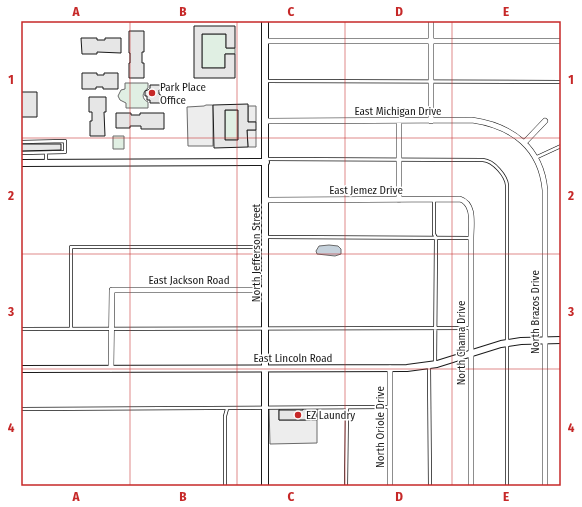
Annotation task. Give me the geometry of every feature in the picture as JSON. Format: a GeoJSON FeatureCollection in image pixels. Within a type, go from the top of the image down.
{"type":"FeatureCollection","features":[{"type":"Feature","properties":{"kind":"street","name":"North Jefferson Street"},"geometry":{"type":"LineString","coordinates":[[265,21],[265,486]]}},
{"type":"Feature","properties":{"kind":"street"},"geometry":{"type":"LineString","coordinates":[[431,21],[431,121]]}},
{"type":"Feature","properties":{"kind":"street"},"geometry":{"type":"LineString","coordinates":[[266,41],[561,41]]}},
{"type":"Feature","properties":{"kind":"street","name":"East Michigan Drive"},"geometry":{"type":"LineString","coordinates":[[265,121],[472,120],[505,129],[524,143]]}},
{"type":"Feature","properties":{"kind":"street"},"geometry":{"type":"LineString","coordinates":[[399,121],[400,200]]}},
{"type":"Feature","properties":{"kind":"street"},"geometry":{"type":"LineString","coordinates":[[524,143],[545,121]]}},
{"type":"Feature","properties":{"kind":"street","name":"North Brazos Drive"},"geometry":{"type":"LineString","coordinates":[[524,143],[535,158],[544,180],[545,190],[546,486]]}},
{"type":"Feature","properties":{"kind":"street"},"geometry":{"type":"LineString","coordinates":[[21,163],[266,161]]}},
{"type":"Feature","properties":{"kind":"street","name":"East Jemez Drive"},"geometry":{"type":"LineString","coordinates":[[266,200],[460,199],[466,201]]}},
{"type":"Feature","properties":{"kind":"street","name":"North Chama Drive"},"geometry":{"type":"LineString","coordinates":[[466,201],[470,210],[471,238],[471,486]]}},
{"type":"Feature","properties":{"kind":"street","name":"East Jackson Road"},"geometry":{"type":"LineString","coordinates":[[112,329],[112,290],[265,290]]}},
{"type":"Feature","properties":{"kind":"street"},"geometry":{"type":"LineString","coordinates":[[111,369],[112,329]]}},
{"type":"Feature","properties":{"kind":"street","name":"East Lincoln Road"},"geometry":{"type":"LineString","coordinates":[[21,369],[407,368],[432,365],[507,343],[561,340]]}},
{"type":"Feature","properties":{"kind":"street","name":"North Oriole Drive"},"geometry":{"type":"LineString","coordinates":[[390,368],[390,486]]}},
{"type":"Feature","properties":{"kind":"lane"},"geometry":{"type":"LineString","coordinates":[[266,81],[561,82]]}},
{"type":"Feature","properties":{"kind":"lane"},"geometry":{"type":"LineString","coordinates":[[21,142],[65,141],[65,152],[21,153]]}},
{"type":"Feature","properties":{"kind":"lane"},"geometry":{"type":"LineString","coordinates":[[535,158],[561,146]]}},
{"type":"Feature","properties":{"kind":"lane"},"geometry":{"type":"LineString","coordinates":[[46,153],[46,163]]}},
{"type":"Feature","properties":{"kind":"lane"},"geometry":{"type":"LineString","coordinates":[[266,161],[487,161],[505,178],[507,185],[507,486]]}},
{"type":"Feature","properties":{"kind":"lane"},"geometry":{"type":"LineString","coordinates":[[430,486],[436,238],[434,234],[434,200]]}},
{"type":"Feature","properties":{"kind":"lane"},"geometry":{"type":"LineString","coordinates":[[266,237],[471,238]]}},
{"type":"Feature","properties":{"kind":"lane"},"geometry":{"type":"LineString","coordinates":[[71,329],[71,246],[266,247]]}},
{"type":"Feature","properties":{"kind":"lane"},"geometry":{"type":"LineString","coordinates":[[21,329],[471,328]]}},
{"type":"Feature","properties":{"kind":"lane"},"geometry":{"type":"LineString","coordinates":[[346,486],[347,407]]}},
{"type":"Feature","properties":{"kind":"lane"},"geometry":{"type":"LineString","coordinates":[[21,409],[390,407]]}},
{"type":"Feature","properties":{"kind":"lane"},"geometry":{"type":"LineString","coordinates":[[225,486],[225,416],[227,409]]}},
{"type":"Feature","properties":{"kind":"green space"},"geometry":{"type":"Polygon","coordinates":[[[202,34],[226,34],[226,48],[235,48],[235,54],[225,54],[225,68],[202,68],[202,34]]]}},
{"type":"Feature","properties":{"kind":"green space"},"geometry":{"type":"Polygon","coordinates":[[[125,83],[148,83],[148,88],[144,91],[143,97],[148,102],[148,108],[126,108],[126,103],[120,100],[118,96],[121,90],[125,89],[125,83]]]}},
{"type":"Feature","properties":{"kind":"green space"},"geometry":{"type":"Polygon","coordinates":[[[225,110],[238,110],[238,140],[225,140],[225,110]]]}},
{"type":"Feature","properties":{"kind":"green space"},"geometry":{"type":"Polygon","coordinates":[[[113,136],[124,136],[124,149],[113,149],[113,136]]]}},
{"type":"Feature","properties":{"kind":"shaded area"},"geometry":{"type":"Polygon","coordinates":[[[213,105],[213,146],[188,146],[187,107],[213,105]]]}},
{"type":"Feature","properties":{"kind":"shaded area"},"geometry":{"type":"Polygon","coordinates":[[[248,106],[256,106],[256,122],[248,122],[248,106]]]}},
{"type":"Feature","properties":{"kind":"shaded area"},"geometry":{"type":"Polygon","coordinates":[[[247,130],[256,130],[256,147],[248,147],[247,130]]]}},
{"type":"Feature","properties":{"kind":"shaded area"},"geometry":{"type":"Polygon","coordinates":[[[319,246],[338,246],[341,249],[341,254],[335,256],[317,254],[316,251],[319,246]]]}},
{"type":"Feature","properties":{"kind":"shaded area"},"geometry":{"type":"Polygon","coordinates":[[[269,407],[279,407],[279,420],[317,420],[317,443],[270,444],[269,407]]]}},
{"type":"Feature","properties":{"kind":"building"},"geometry":{"type":"Polygon","coordinates":[[[194,26],[235,26],[235,48],[226,48],[226,34],[202,34],[202,68],[225,68],[225,54],[235,54],[235,78],[194,78],[194,26]]]}},
{"type":"Feature","properties":{"kind":"building"},"geometry":{"type":"Polygon","coordinates":[[[129,31],[144,31],[144,52],[142,52],[142,63],[144,63],[144,78],[129,78],[129,31]]]}},
{"type":"Feature","properties":{"kind":"building"},"geometry":{"type":"Polygon","coordinates":[[[81,38],[97,38],[97,40],[105,40],[105,38],[121,38],[121,53],[97,52],[97,54],[82,54],[81,38]]]}},
{"type":"Feature","properties":{"kind":"building"},"geometry":{"type":"Polygon","coordinates":[[[82,73],[97,73],[97,75],[104,75],[104,73],[118,73],[118,89],[103,89],[103,87],[96,87],[96,89],[82,89],[82,73]]]}},
{"type":"Feature","properties":{"kind":"building","name":"Park Place Office"},"geometry":{"type":"Polygon","coordinates":[[[150,85],[160,85],[161,90],[159,90],[159,94],[162,96],[162,103],[150,103],[150,100],[147,100],[145,91],[150,89],[150,85]]]}},
{"type":"Feature","properties":{"kind":"building"},"geometry":{"type":"Polygon","coordinates":[[[21,92],[37,92],[37,117],[21,117],[21,92]]]}},
{"type":"Feature","properties":{"kind":"building"},"geometry":{"type":"Polygon","coordinates":[[[89,97],[106,97],[106,112],[104,112],[105,136],[90,136],[90,121],[92,121],[92,112],[89,112],[89,97]]]}},
{"type":"Feature","properties":{"kind":"building"},"geometry":{"type":"Polygon","coordinates":[[[248,104],[248,122],[256,122],[256,130],[247,130],[248,147],[214,148],[213,105],[248,104]],[[225,110],[225,140],[238,140],[238,110],[225,110]]]}},
{"type":"Feature","properties":{"kind":"building"},"geometry":{"type":"Polygon","coordinates":[[[116,113],[131,113],[131,115],[140,115],[140,113],[164,113],[164,129],[141,129],[141,126],[116,128],[116,113]]]}},
{"type":"Feature","properties":{"kind":"building"},"geometry":{"type":"Polygon","coordinates":[[[21,144],[61,144],[61,150],[21,151],[21,144]]]}},
{"type":"Feature","properties":{"kind":"building","name":"EZ Laundry"},"geometry":{"type":"Polygon","coordinates":[[[303,407],[317,407],[317,420],[279,420],[279,410],[303,410],[303,407]]]}},
{"type":"Feature","properties":{"kind":"place","name":"Park Place Office"},"geometry":{"type":"Point","coordinates":[152,93]}},
{"type":"Feature","properties":{"kind":"place","name":"EZ Laundry"},"geometry":{"type":"Point","coordinates":[298,415]}}]}
